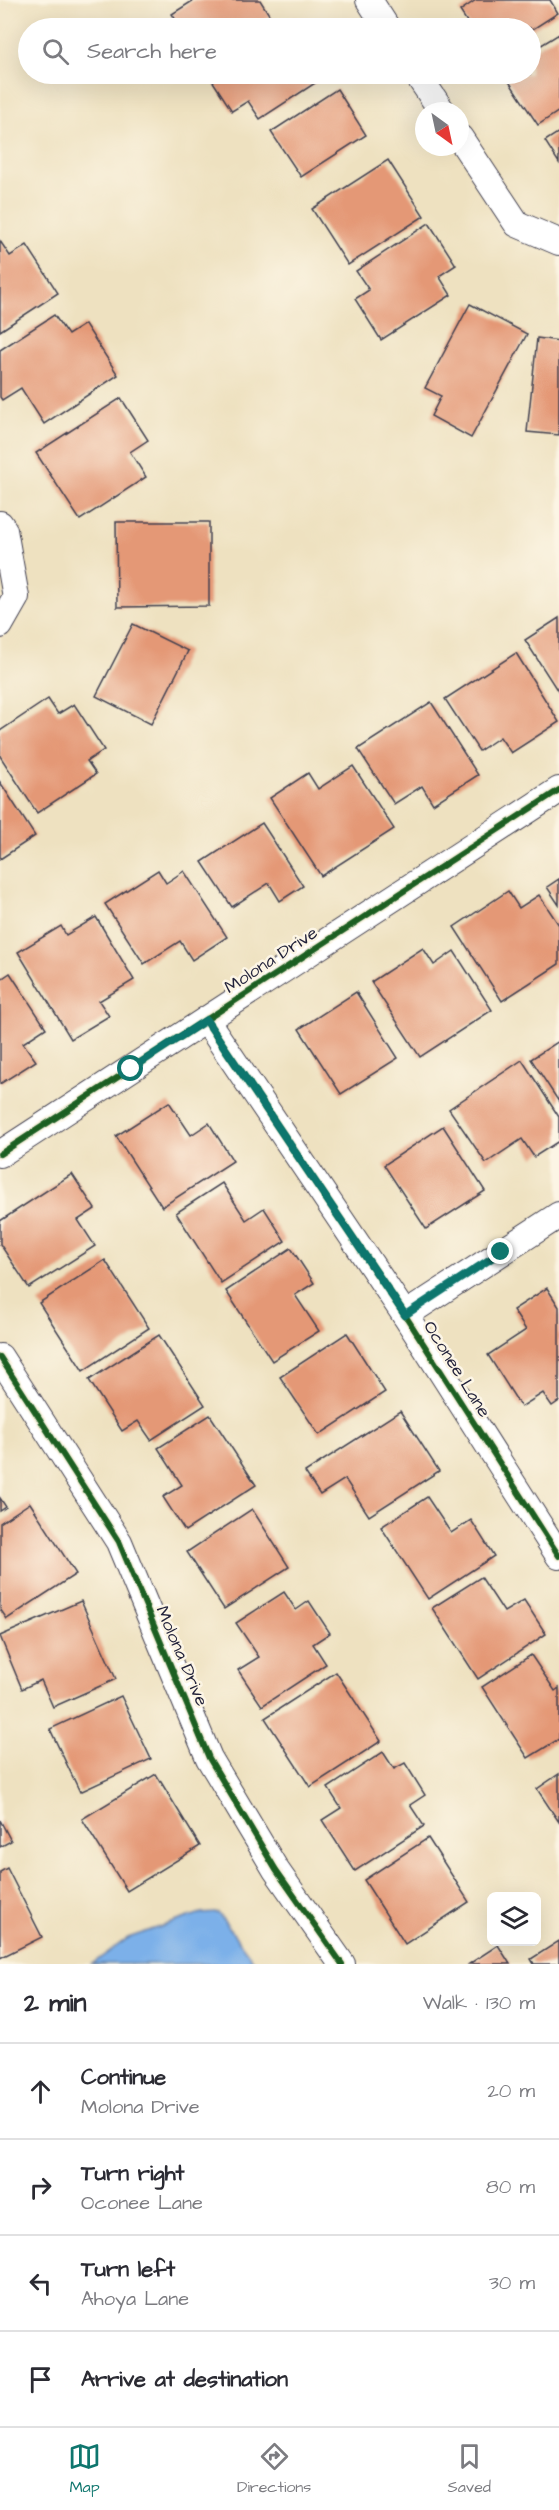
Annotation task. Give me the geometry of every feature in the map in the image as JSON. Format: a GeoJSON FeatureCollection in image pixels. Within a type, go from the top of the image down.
{"type":"FeatureCollection","features":[{"type":"Feature","properties":{"kind":"street"},"geometry":{"type":"LineString","coordinates":[[369,0],[381,18]]}},
{"type":"Feature","properties":{"kind":"street"},"geometry":{"type":"LineString","coordinates":[[424,84],[436,102]]}},
{"type":"Feature","properties":{"kind":"street"},"geometry":{"type":"LineString","coordinates":[[469,152],[517,224],[559,242]]}},
{"type":"Feature","properties":{"kind":"street"},"geometry":{"type":"LineString","coordinates":[[0,524],[4,530],[16,597],[0,625]]}},
{"type":"Feature","properties":{"kind":"street","name":"Molona Drive"},"geometry":{"type":"LineString","coordinates":[[0,1154],[559,790]]}},
{"type":"Feature","properties":{"kind":"street","name":"Oconee Lane"},"geometry":{"type":"LineString","coordinates":[[206,1020],[405,1315],[559,1556]]}},
{"type":"Feature","properties":{"kind":"street"},"geometry":{"type":"LineString","coordinates":[[405,1315],[559,1215]]}},
{"type":"Feature","properties":{"kind":"street","name":"Molona Drive"},"geometry":{"type":"LineString","coordinates":[[0,1357],[119,1542],[209,1758],[276,1870],[342,1964]]}},
{"type":"Feature","properties":{"kind":"water"},"geometry":{"type":"Polygon","coordinates":[[[218,1913],[256,1964],[92,1964],[128,1938],[198,1914],[218,1913]]]}},
{"type":"Feature","properties":{"kind":"building"},"geometry":{"type":"Polygon","coordinates":[[[194,0],[260,0],[270,16],[267,18],[175,18],[172,14],[194,0]]]}},
{"type":"Feature","properties":{"kind":"building"},"geometry":{"type":"Polygon","coordinates":[[[476,0],[550,0],[558,13],[541,24],[541,18],[465,18],[460,11],[476,0]]]}},
{"type":"Feature","properties":{"kind":"building"},"geometry":{"type":"Polygon","coordinates":[[[559,34],[559,111],[538,125],[511,84],[541,84],[541,45],[559,34]]]}},
{"type":"Feature","properties":{"kind":"building"},"geometry":{"type":"Polygon","coordinates":[[[214,84],[314,84],[260,119],[248,101],[232,111],[214,84]]]}},
{"type":"Feature","properties":{"kind":"building"},"geometry":{"type":"Polygon","coordinates":[[[337,89],[366,135],[301,177],[271,132],[337,89]]]}},
{"type":"Feature","properties":{"kind":"building"},"geometry":{"type":"Polygon","coordinates":[[[559,132],[559,163],[545,141],[559,132]]]}},
{"type":"Feature","properties":{"kind":"building"},"geometry":{"type":"Polygon","coordinates":[[[388,160],[424,216],[348,265],[312,209],[388,160]]]}},
{"type":"Feature","properties":{"kind":"building"},"geometry":{"type":"Polygon","coordinates":[[[429,223],[456,265],[439,276],[451,295],[381,340],[355,299],[369,290],[356,271],[429,223]]]}},
{"type":"Feature","properties":{"kind":"building"},"geometry":{"type":"Polygon","coordinates":[[[0,241],[10,256],[27,245],[58,293],[0,331],[0,241]]]}},
{"type":"Feature","properties":{"kind":"building"},"geometry":{"type":"Polygon","coordinates":[[[470,304],[527,334],[471,438],[431,416],[441,396],[425,388],[470,304]]]}},
{"type":"Feature","properties":{"kind":"building"},"geometry":{"type":"Polygon","coordinates":[[[54,315],[68,335],[85,324],[118,375],[44,424],[21,388],[2,400],[0,397],[0,350],[54,315]]]}},
{"type":"Feature","properties":{"kind":"building"},"geometry":{"type":"Polygon","coordinates":[[[537,338],[559,341],[559,435],[527,432],[537,338]]]}},
{"type":"Feature","properties":{"kind":"building"},"geometry":{"type":"Polygon","coordinates":[[[121,398],[148,440],[130,452],[146,477],[80,520],[36,453],[121,398]]]}},
{"type":"Feature","properties":{"kind":"building"},"geometry":{"type":"Polygon","coordinates":[[[116,522],[209,522],[209,606],[117,607],[116,522]]]}},
{"type":"Feature","properties":{"kind":"building"},"geometry":{"type":"Polygon","coordinates":[[[559,618],[559,693],[525,640],[559,618]]]}},
{"type":"Feature","properties":{"kind":"building"},"geometry":{"type":"Polygon","coordinates":[[[133,624],[188,651],[151,724],[96,696],[133,624]]]}},
{"type":"Feature","properties":{"kind":"building"},"geometry":{"type":"Polygon","coordinates":[[[516,653],[559,722],[511,753],[500,737],[479,751],[445,699],[516,653]]]}},
{"type":"Feature","properties":{"kind":"building"},"geometry":{"type":"Polygon","coordinates":[[[48,699],[58,714],[74,704],[104,750],[87,761],[96,774],[37,813],[0,756],[0,731],[48,699]]]}},
{"type":"Feature","properties":{"kind":"building"},"geometry":{"type":"Polygon","coordinates":[[[431,702],[478,775],[433,804],[422,786],[394,804],[358,749],[431,702]]]}},
{"type":"Feature","properties":{"kind":"building"},"geometry":{"type":"Polygon","coordinates":[[[353,766],[394,829],[321,876],[270,798],[308,773],[318,789],[353,766]]]}},
{"type":"Feature","properties":{"kind":"building"},"geometry":{"type":"Polygon","coordinates":[[[0,782],[35,836],[0,859],[0,782]]]}},
{"type":"Feature","properties":{"kind":"building"},"geometry":{"type":"Polygon","coordinates":[[[262,823],[303,886],[280,901],[269,883],[232,907],[202,862],[262,823]]]}},
{"type":"Feature","properties":{"kind":"building"},"geometry":{"type":"Polygon","coordinates":[[[158,870],[166,883],[184,871],[227,937],[192,960],[180,941],[144,964],[105,904],[158,870]]]}},
{"type":"Feature","properties":{"kind":"building"},"geometry":{"type":"Polygon","coordinates":[[[559,879],[559,905],[547,887],[559,879]]]}},
{"type":"Feature","properties":{"kind":"building"},"geometry":{"type":"Polygon","coordinates":[[[508,891],[519,908],[539,895],[559,925],[559,964],[502,1001],[454,927],[508,891]]]}},
{"type":"Feature","properties":{"kind":"building"},"geometry":{"type":"Polygon","coordinates":[[[96,917],[134,980],[99,1001],[109,1016],[71,1039],[18,952],[61,926],[66,935],[96,917]]]}},
{"type":"Feature","properties":{"kind":"building"},"geometry":{"type":"Polygon","coordinates":[[[423,948],[434,965],[454,951],[492,1010],[420,1057],[371,982],[423,948]]]}},
{"type":"Feature","properties":{"kind":"building"},"geometry":{"type":"Polygon","coordinates":[[[10,973],[46,1028],[23,1043],[36,1061],[0,1084],[0,980],[10,973]]]}},
{"type":"Feature","properties":{"kind":"building"},"geometry":{"type":"Polygon","coordinates":[[[356,992],[398,1058],[341,1094],[299,1029],[356,992]]]}},
{"type":"Feature","properties":{"kind":"building"},"geometry":{"type":"Polygon","coordinates":[[[559,1041],[559,1102],[531,1059],[559,1041]]]}},
{"type":"Feature","properties":{"kind":"building"},"geometry":{"type":"Polygon","coordinates":[[[522,1060],[559,1117],[559,1141],[534,1157],[522,1139],[486,1163],[449,1109],[522,1060]]]}},
{"type":"Feature","properties":{"kind":"building"},"geometry":{"type":"Polygon","coordinates":[[[169,1102],[191,1135],[209,1123],[233,1161],[162,1207],[116,1136],[169,1102]]]}},
{"type":"Feature","properties":{"kind":"building"},"geometry":{"type":"Polygon","coordinates":[[[443,1126],[485,1191],[426,1229],[384,1165],[443,1126]]]}},
{"type":"Feature","properties":{"kind":"building"},"geometry":{"type":"Polygon","coordinates":[[[72,1174],[95,1209],[78,1220],[95,1246],[29,1288],[0,1244],[0,1221],[72,1174]]]}},
{"type":"Feature","properties":{"kind":"building"},"geometry":{"type":"Polygon","coordinates":[[[222,1183],[246,1220],[264,1208],[285,1241],[221,1283],[176,1213],[222,1183]]]}},
{"type":"Feature","properties":{"kind":"building"},"geometry":{"type":"Polygon","coordinates":[[[291,1248],[314,1283],[295,1295],[319,1331],[272,1361],[226,1291],[291,1248]]]}},
{"type":"Feature","properties":{"kind":"building"},"geometry":{"type":"Polygon","coordinates":[[[105,1260],[149,1328],[83,1371],[39,1303],[105,1260]]]}},
{"type":"Feature","properties":{"kind":"building"},"geometry":{"type":"Polygon","coordinates":[[[547,1288],[559,1307],[559,1401],[552,1406],[543,1393],[521,1407],[488,1355],[526,1330],[513,1310],[547,1288]]]}},
{"type":"Feature","properties":{"kind":"building"},"geometry":{"type":"Polygon","coordinates":[[[347,1333],[385,1392],[319,1435],[280,1377],[347,1333]]]}},
{"type":"Feature","properties":{"kind":"building"},"geometry":{"type":"Polygon","coordinates":[[[159,1335],[205,1405],[151,1440],[138,1421],[122,1431],[89,1380],[159,1335]]]}},
{"type":"Feature","properties":{"kind":"building"},"geometry":{"type":"Polygon","coordinates":[[[400,1411],[439,1471],[369,1516],[345,1479],[320,1495],[305,1472],[400,1411]]]}},
{"type":"Feature","properties":{"kind":"building"},"geometry":{"type":"Polygon","coordinates":[[[210,1415],[256,1485],[185,1531],[163,1497],[182,1485],[158,1448],[210,1415]]]}},
{"type":"Feature","properties":{"kind":"building"},"geometry":{"type":"Polygon","coordinates":[[[427,1497],[451,1533],[471,1520],[494,1556],[428,1599],[381,1527],[427,1497]]]}},
{"type":"Feature","properties":{"kind":"building"},"geometry":{"type":"Polygon","coordinates":[[[0,1498],[6,1507],[0,1511],[0,1498]]]}},
{"type":"Feature","properties":{"kind":"building"},"geometry":{"type":"Polygon","coordinates":[[[30,1503],[76,1574],[7,1619],[0,1609],[0,1523],[30,1503]]]}},
{"type":"Feature","properties":{"kind":"building"},"geometry":{"type":"Polygon","coordinates":[[[252,1509],[289,1567],[224,1609],[187,1552],[252,1509]]]}},
{"type":"Feature","properties":{"kind":"building"},"geometry":{"type":"Polygon","coordinates":[[[481,1577],[504,1612],[524,1600],[546,1634],[478,1679],[432,1608],[481,1577]]]}},
{"type":"Feature","properties":{"kind":"building"},"geometry":{"type":"Polygon","coordinates":[[[284,1592],[296,1610],[309,1601],[330,1633],[313,1644],[326,1664],[262,1706],[238,1670],[259,1657],[236,1623],[284,1592]]]}},
{"type":"Feature","properties":{"kind":"building"},"geometry":{"type":"Polygon","coordinates":[[[81,1601],[116,1679],[53,1707],[41,1680],[22,1689],[0,1636],[81,1601]]]}},
{"type":"Feature","properties":{"kind":"building"},"geometry":{"type":"Polygon","coordinates":[[[531,1655],[555,1691],[559,1688],[559,1739],[528,1758],[482,1687],[531,1655]]]}},
{"type":"Feature","properties":{"kind":"building"},"geometry":{"type":"Polygon","coordinates":[[[336,1672],[381,1741],[310,1787],[265,1718],[336,1672]]]}},
{"type":"Feature","properties":{"kind":"building"},"geometry":{"type":"Polygon","coordinates":[[[121,1696],[151,1759],[80,1792],[50,1729],[121,1696]]]}},
{"type":"Feature","properties":{"kind":"building"},"geometry":{"type":"Polygon","coordinates":[[[383,1752],[394,1769],[405,1763],[425,1795],[410,1805],[424,1826],[355,1871],[322,1820],[341,1808],[328,1788],[383,1752]]]}},
{"type":"Feature","properties":{"kind":"building"},"geometry":{"type":"Polygon","coordinates":[[[156,1774],[200,1846],[127,1891],[82,1819],[156,1774]]]}},
{"type":"Feature","properties":{"kind":"building"},"geometry":{"type":"Polygon","coordinates":[[[559,1774],[559,1822],[537,1789],[559,1774]]]}},
{"type":"Feature","properties":{"kind":"building"},"geometry":{"type":"Polygon","coordinates":[[[0,1820],[11,1841],[0,1847],[0,1820]]]}},
{"type":"Feature","properties":{"kind":"building"},"geometry":{"type":"Polygon","coordinates":[[[428,1838],[469,1902],[405,1944],[364,1880],[428,1838]]]}},
{"type":"Feature","properties":{"kind":"building"},"geometry":{"type":"Polygon","coordinates":[[[7,1868],[42,1937],[0,1958],[0,1872],[7,1868]]]}},
{"type":"Feature","properties":{"kind":"building"},"geometry":{"type":"Polygon","coordinates":[[[559,1941],[559,1964],[534,1964],[531,1959],[559,1941]]]}},
{"type":"Feature","properties":{"kind":"building"},"geometry":{"type":"Polygon","coordinates":[[[499,1946],[510,1964],[469,1964],[499,1946]]]}},
{"type":"Feature","properties":{"kind":"cycle path"},"geometry":{"type":"LineString","coordinates":[[0,1154],[559,790]]}},
{"type":"Feature","properties":{"kind":"cycle path"},"geometry":{"type":"LineString","coordinates":[[206,1020],[405,1315],[559,1556]]}},
{"type":"Feature","properties":{"kind":"cycle path"},"geometry":{"type":"LineString","coordinates":[[0,1357],[119,1542],[209,1758],[276,1870],[342,1964]]}},
{"type":"Feature","properties":{"kind":"route"},"geometry":{"type":"LineString","coordinates":[[131,1069],[206,1020],[405,1315],[501,1252]]}}]}
